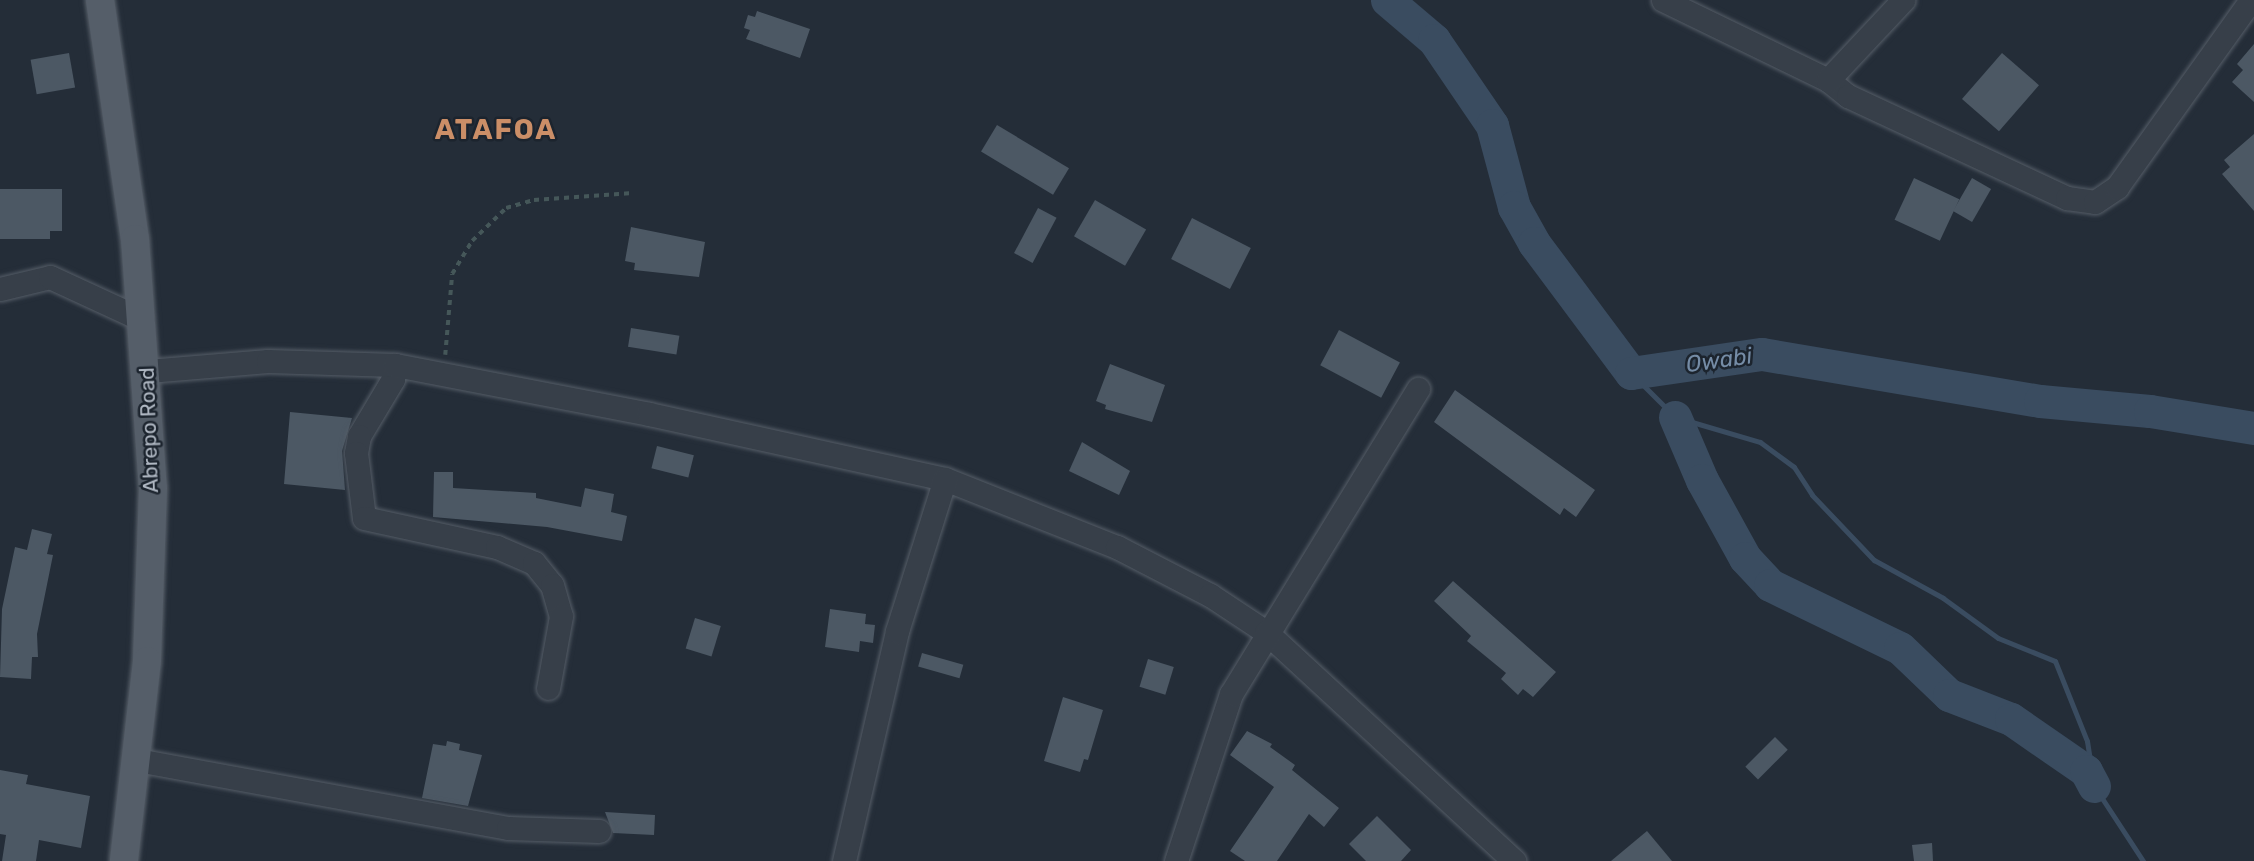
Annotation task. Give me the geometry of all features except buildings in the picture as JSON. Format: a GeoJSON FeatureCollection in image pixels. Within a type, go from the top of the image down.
{"type":"FeatureCollection","features":[{"type":"Feature","properties":{"kind":"main road","name":"Abrepo Road"},"geometry":{"type":"LineString","coordinates":[[100,0],[143,320],[153,488],[147,661],[124,861]]}},
{"type":"Feature","properties":{"kind":"street"},"geometry":{"type":"LineString","coordinates":[[1662,0],[1828,80],[1847,96],[2067,198],[2095,202],[2117,187],[2251,0]]}},
{"type":"Feature","properties":{"kind":"street"},"geometry":{"type":"LineString","coordinates":[[1828,80],[1903,0]]}},
{"type":"Feature","properties":{"kind":"street"},"geometry":{"type":"LineString","coordinates":[[0,289],[50,277],[143,320]]}},
{"type":"Feature","properties":{"kind":"street"},"geometry":{"type":"LineString","coordinates":[[148,371],[268,361],[395,365],[649,414],[945,479],[1117,547],[1210,595],[1266,632],[1514,861]]}},
{"type":"Feature","properties":{"kind":"street"},"geometry":{"type":"LineString","coordinates":[[395,365],[393,379],[359,436],[356,453],[364,518],[497,547],[534,564],[552,585],[561,616],[548,688]]}},
{"type":"Feature","properties":{"kind":"street"},"geometry":{"type":"LineString","coordinates":[[1176,861],[1231,694],[1266,632],[1353,499],[1418,389]]}},
{"type":"Feature","properties":{"kind":"street"},"geometry":{"type":"LineString","coordinates":[[844,861],[897,631],[945,479]]}},
{"type":"Feature","properties":{"kind":"street"},"geometry":{"type":"LineString","coordinates":[[137,760],[508,828],[599,831]]}},
{"type":"Feature","properties":{"kind":"path"},"geometry":{"type":"LineString","coordinates":[[443,375],[452,274],[472,241],[506,208],[534,200],[633,193]]}},
{"type":"Feature","properties":{"kind":"waterway","name":"Owabi"},"geometry":{"type":"LineString","coordinates":[[1387,0],[1434,40],[1492,125],[1514,207],[1534,243],[1631,373],[1762,354],[2040,401],[2150,411],[2254,428]]}},
{"type":"Feature","properties":{"kind":"waterway"},"geometry":{"type":"LineString","coordinates":[[1631,373],[1675,417],[1760,442],[1794,467],[1812,495],[1874,560],[1943,598],[1998,638],[2055,661],[2087,741],[2094,786],[2143,861]]}},
{"type":"Feature","properties":{"kind":"waterway"},"geometry":{"type":"LineString","coordinates":[[1675,417],[1702,480],[1745,558],[1770,585],[1900,648],[1949,695],[2011,719],[2086,771],[2094,786]]}},
{"type":"Feature","properties":{"kind":"district","name":"ATAFOA"},"geometry":{"type":"Point","coordinates":[496,130]}}]}
